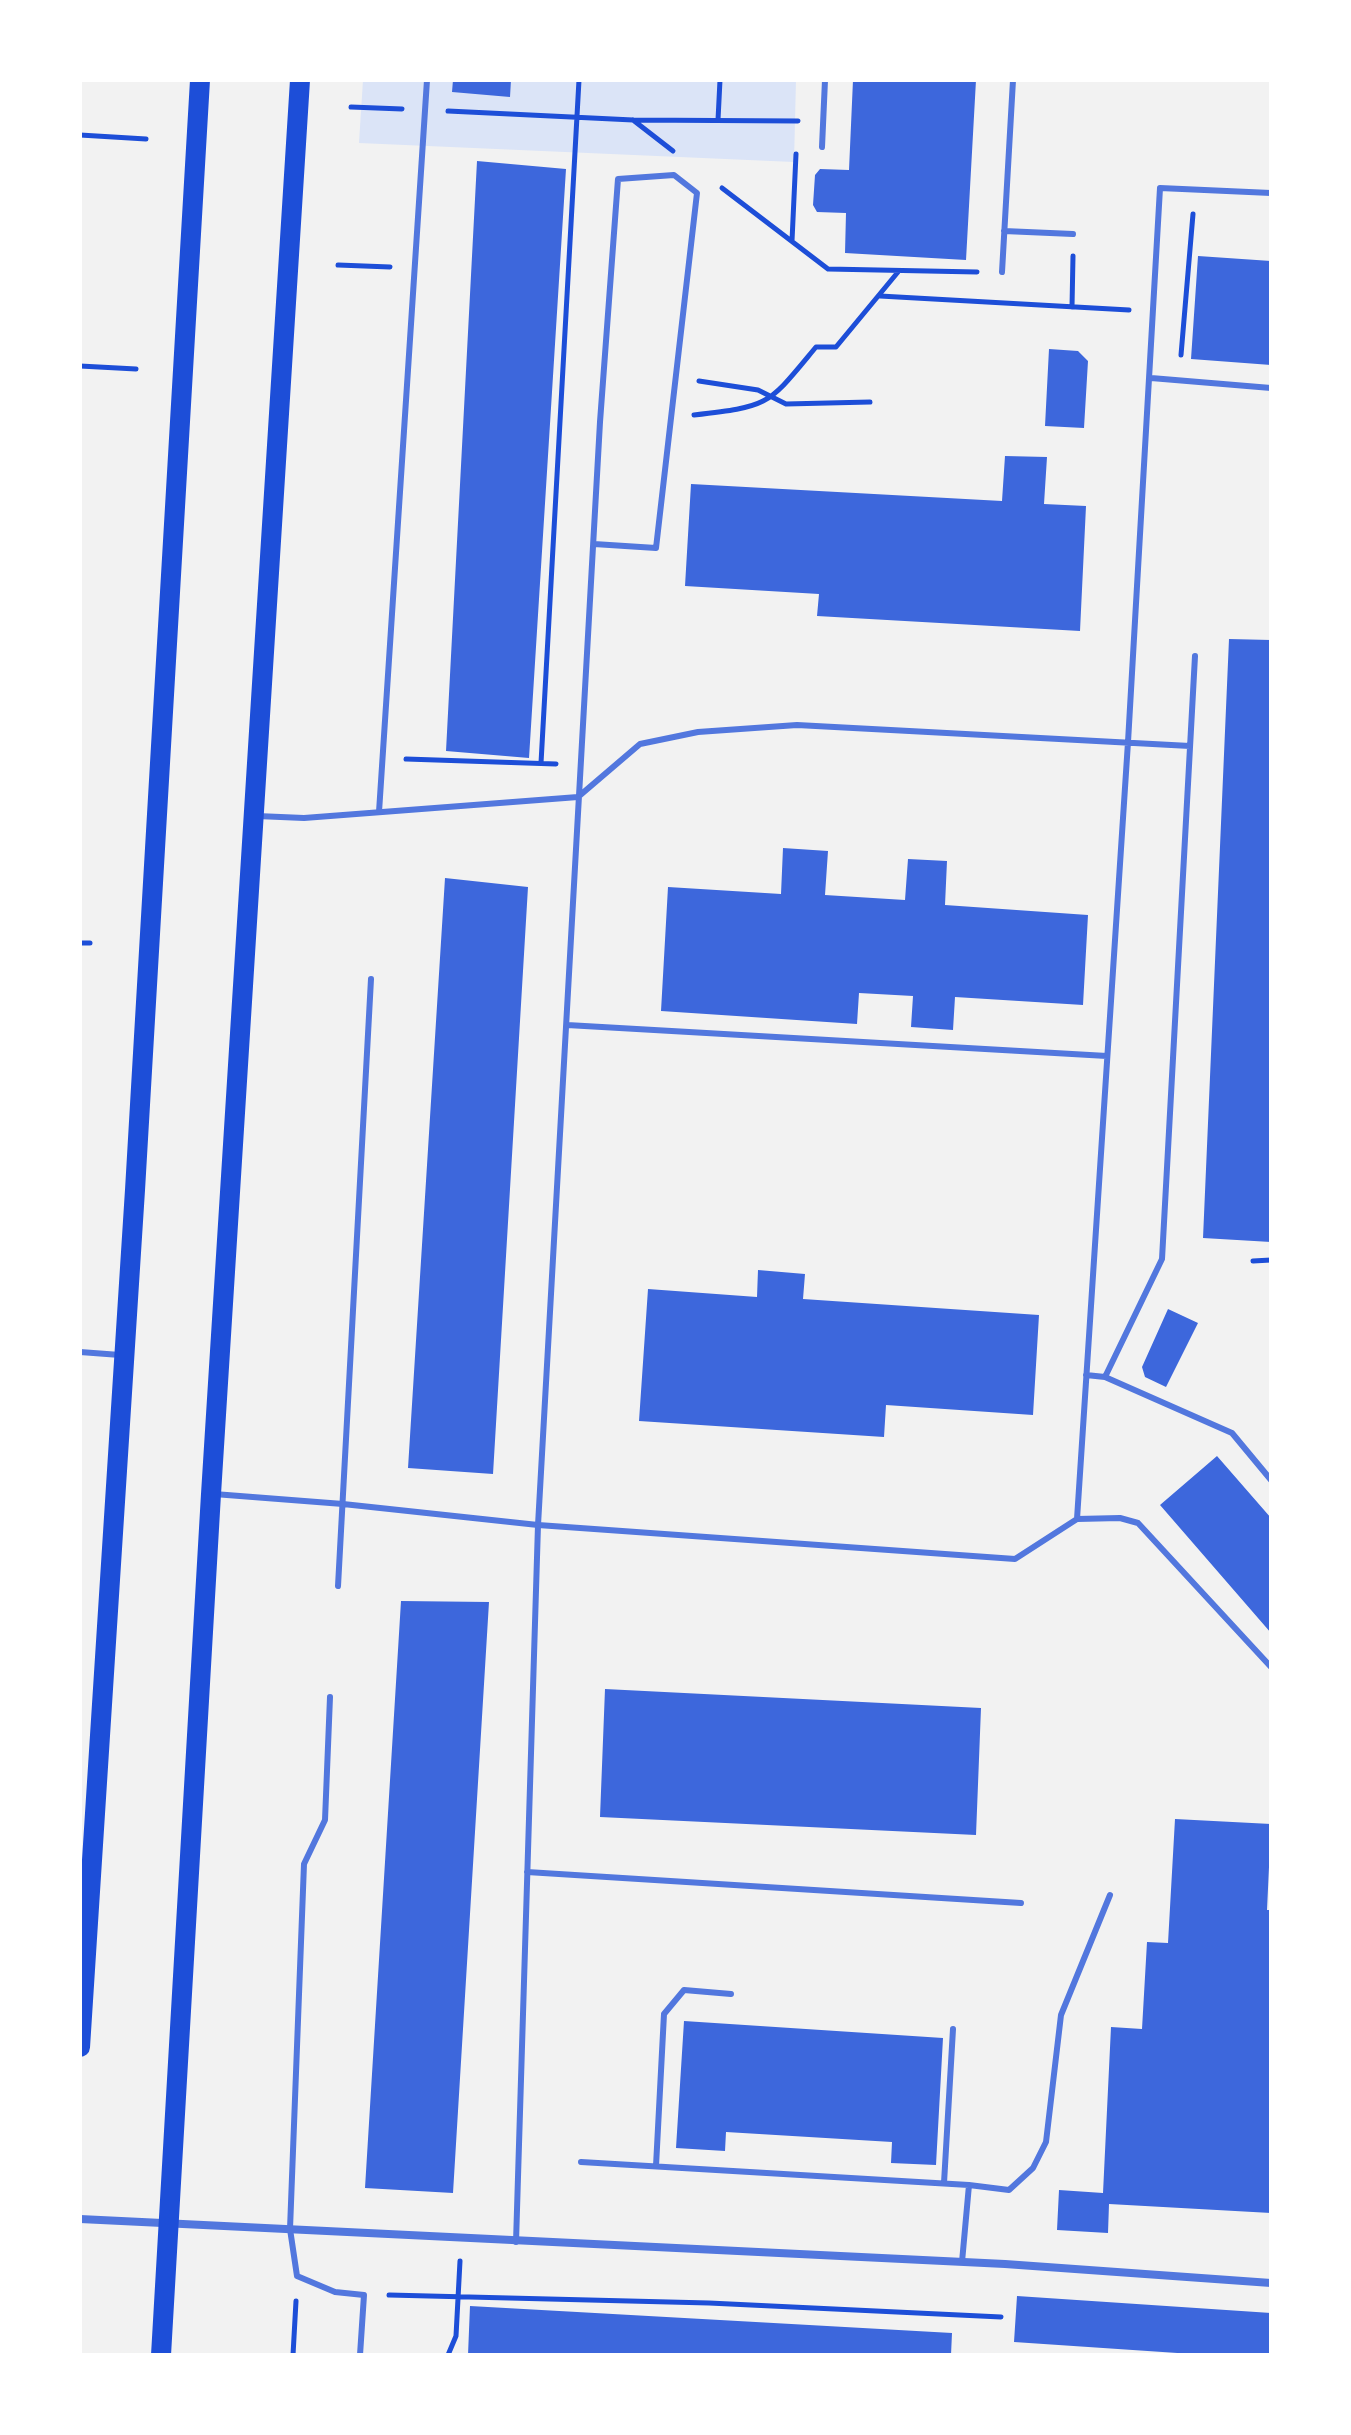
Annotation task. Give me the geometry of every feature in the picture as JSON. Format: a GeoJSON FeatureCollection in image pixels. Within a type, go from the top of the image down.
{"type":"FeatureCollection","features":[{"type":"Feature","properties":{"kind":"main road"},"geometry":{"type":"LineString","coordinates":[[80,2047],[200,80]]}},
{"type":"Feature","properties":{"kind":"main road"},"geometry":{"type":"LineString","coordinates":[[161,2355],[211,1494],[300,80]]}},
{"type":"Feature","properties":{"kind":"street"},"geometry":{"type":"LineString","coordinates":[[80,2219],[461,2240],[962,2262],[1271,2283]]}},
{"type":"Feature","properties":{"kind":"lane"},"geometry":{"type":"LineString","coordinates":[[379,812],[427,80]]}},
{"type":"Feature","properties":{"kind":"lane"},"geometry":{"type":"LineString","coordinates":[[822,147],[825,80]]}},
{"type":"Feature","properties":{"kind":"lane"},"geometry":{"type":"LineString","coordinates":[[1002,272],[1013,80]]}},
{"type":"Feature","properties":{"kind":"lane"},"geometry":{"type":"LineString","coordinates":[[516,2242],[538,1525],[578,797],[581,765],[594,544],[618,179],[674,175],[697,193],[656,548],[594,544]]}},
{"type":"Feature","properties":{"kind":"lane"},"geometry":{"type":"LineString","coordinates":[[1077,1519],[1151,378],[1160,188],[1271,193]]}},
{"type":"Feature","properties":{"kind":"lane"},"geometry":{"type":"LineString","coordinates":[[1004,231],[1073,234]]}},
{"type":"Feature","properties":{"kind":"lane"},"geometry":{"type":"LineString","coordinates":[[1151,378],[1271,388]]}},
{"type":"Feature","properties":{"kind":"lane"},"geometry":{"type":"LineString","coordinates":[[1105,1377],[1162,1259],[1195,656]]}},
{"type":"Feature","properties":{"kind":"lane"},"geometry":{"type":"LineString","coordinates":[[253,816],[304,818],[578,797],[640,744],[698,732],[797,725],[1190,746]]}},
{"type":"Feature","properties":{"kind":"lane"},"geometry":{"type":"LineString","coordinates":[[338,1586],[371,979]]}},
{"type":"Feature","properties":{"kind":"lane"},"geometry":{"type":"LineString","coordinates":[[567,1025],[1107,1056]]}},
{"type":"Feature","properties":{"kind":"lane"},"geometry":{"type":"LineString","coordinates":[[80,1352],[124,1355]]}},
{"type":"Feature","properties":{"kind":"lane"},"geometry":{"type":"LineString","coordinates":[[1086,1375],[1105,1377],[1232,1433],[1271,1480]]}},
{"type":"Feature","properties":{"kind":"lane"},"geometry":{"type":"LineString","coordinates":[[211,1494],[343,1504],[538,1525],[1015,1559],[1077,1519],[1120,1518],[1138,1523],[1271,1667]]}},
{"type":"Feature","properties":{"kind":"lane"},"geometry":{"type":"LineString","coordinates":[[330,1697],[325,1820],[304,1864],[290,2229],[297,2276],[335,2292],[364,2295],[360,2355]]}},
{"type":"Feature","properties":{"kind":"lane"},"geometry":{"type":"LineString","coordinates":[[527,1872],[1021,1903]]}},
{"type":"Feature","properties":{"kind":"lane"},"geometry":{"type":"LineString","coordinates":[[581,2162],[944,2183],[1009,2190],[1033,2168],[1046,2142],[1061,2015],[1110,1895]]}},
{"type":"Feature","properties":{"kind":"lane"},"geometry":{"type":"LineString","coordinates":[[656,2166],[664,2014],[684,1990],[731,1994]]}},
{"type":"Feature","properties":{"kind":"lane"},"geometry":{"type":"LineString","coordinates":[[944,2183],[953,2029]]}},
{"type":"Feature","properties":{"kind":"lane"},"geometry":{"type":"LineString","coordinates":[[962,2262],[969,2185]]}},
{"type":"Feature","properties":{"kind":"path"},"geometry":{"type":"LineString","coordinates":[[541,763],[579,80]]}},
{"type":"Feature","properties":{"kind":"path"},"geometry":{"type":"LineString","coordinates":[[718,120],[720,80]]}},
{"type":"Feature","properties":{"kind":"path"},"geometry":{"type":"LineString","coordinates":[[351,107],[633,120],[823,121]]}},
{"type":"Feature","properties":{"kind":"path"},"geometry":{"type":"LineString","coordinates":[[633,120],[683,159]]}},
{"type":"Feature","properties":{"kind":"path"},"geometry":{"type":"LineString","coordinates":[[797,136],[798,121]]}},
{"type":"Feature","properties":{"kind":"path"},"geometry":{"type":"LineString","coordinates":[[80,135],[146,139]]}},
{"type":"Feature","properties":{"kind":"path"},"geometry":{"type":"LineString","coordinates":[[792,241],[796,151]]}},
{"type":"Feature","properties":{"kind":"path"},"geometry":{"type":"LineString","coordinates":[[720,186],[828,269],[1002,272]]}},
{"type":"Feature","properties":{"kind":"path"},"geometry":{"type":"LineString","coordinates":[[1179,380],[1194,191]]}},
{"type":"Feature","properties":{"kind":"path"},"geometry":{"type":"LineString","coordinates":[[1072,307],[1073,234]]}},
{"type":"Feature","properties":{"kind":"path"},"geometry":{"type":"LineString","coordinates":[[338,265],[415,267]]}},
{"type":"Feature","properties":{"kind":"path"},"geometry":{"type":"LineString","coordinates":[[670,419],[742,410],[775,397],[816,347],[836,347],[899,271]]}},
{"type":"Feature","properties":{"kind":"path"},"geometry":{"type":"LineString","coordinates":[[879,296],[1154,311]]}},
{"type":"Feature","properties":{"kind":"path"},"geometry":{"type":"LineString","coordinates":[[80,366],[136,369]]}},
{"type":"Feature","properties":{"kind":"path"},"geometry":{"type":"LineString","coordinates":[[675,377],[758,390],[786,404],[870,402]]}},
{"type":"Feature","properties":{"kind":"path"},"geometry":{"type":"LineString","coordinates":[[383,758],[581,765]]}},
{"type":"Feature","properties":{"kind":"path"},"geometry":{"type":"LineString","coordinates":[[80,943],[90,943]]}},
{"type":"Feature","properties":{"kind":"path"},"geometry":{"type":"LineString","coordinates":[[1253,1261],[1271,1260]]}},
{"type":"Feature","properties":{"kind":"path"},"geometry":{"type":"LineString","coordinates":[[448,2355],[456,2336],[461,2240]]}},
{"type":"Feature","properties":{"kind":"path"},"geometry":{"type":"LineString","coordinates":[[293,2355],[297,2276]]}},
{"type":"Feature","properties":{"kind":"path"},"geometry":{"type":"LineString","coordinates":[[364,2295],[458,2294],[1001,2317]]}},
{"type":"Feature","properties":{"kind":"shaded area"},"geometry":{"type":"Polygon","coordinates":[[[363,80],[796,80],[794,162],[359,143],[363,80]]]}},
{"type":"Feature","properties":{"kind":"building"},"geometry":{"type":"Polygon","coordinates":[[[453,80],[511,80],[510,97],[452,92],[453,80]]]}},
{"type":"Feature","properties":{"kind":"building"},"geometry":{"type":"Polygon","coordinates":[[[853,80],[976,80],[966,260],[845,253],[846,213],[817,212],[813,205],[815,175],[820,169],[849,170],[853,80]]]}},
{"type":"Feature","properties":{"kind":"building"},"geometry":{"type":"Polygon","coordinates":[[[477,161],[566,169],[529,758],[446,751],[477,161]]]}},
{"type":"Feature","properties":{"kind":"building"},"geometry":{"type":"Polygon","coordinates":[[[1198,256],[1271,261],[1271,365],[1191,359],[1198,256]]]}},
{"type":"Feature","properties":{"kind":"building"},"geometry":{"type":"Polygon","coordinates":[[[1049,349],[1078,351],[1088,361],[1084,428],[1045,426],[1049,349]]]}},
{"type":"Feature","properties":{"kind":"building"},"geometry":{"type":"Polygon","coordinates":[[[1005,456],[1047,457],[1044,504],[1086,506],[1080,631],[817,616],[819,594],[685,586],[691,484],[1002,501],[1005,456]]]}},
{"type":"Feature","properties":{"kind":"building"},"geometry":{"type":"Polygon","coordinates":[[[1229,639],[1271,640],[1271,1242],[1203,1238],[1229,639]]]}},
{"type":"Feature","properties":{"kind":"building"},"geometry":{"type":"Polygon","coordinates":[[[783,848],[828,851],[825,895],[905,900],[908,859],[947,861],[945,905],[1088,915],[1083,1005],[955,997],[953,1030],[911,1027],[913,996],[859,993],[857,1024],[661,1011],[668,887],[781,894],[783,848]]]}},
{"type":"Feature","properties":{"kind":"building"},"geometry":{"type":"Polygon","coordinates":[[[445,878],[528,887],[493,1474],[408,1468],[445,878]]]}},
{"type":"Feature","properties":{"kind":"building"},"geometry":{"type":"Polygon","coordinates":[[[758,1270],[805,1274],[803,1299],[1039,1315],[1033,1415],[886,1405],[884,1437],[639,1421],[648,1289],[757,1297],[758,1270]]]}},
{"type":"Feature","properties":{"kind":"building"},"geometry":{"type":"Polygon","coordinates":[[[1168,1309],[1198,1323],[1166,1387],[1145,1377],[1142,1367],[1168,1309]]]}},
{"type":"Feature","properties":{"kind":"building"},"geometry":{"type":"Polygon","coordinates":[[[1217,1456],[1271,1518],[1271,1633],[1160,1505],[1217,1456]]]}},
{"type":"Feature","properties":{"kind":"building"},"geometry":{"type":"Polygon","coordinates":[[[401,1601],[489,1602],[453,2193],[365,2188],[401,1601]]]}},
{"type":"Feature","properties":{"kind":"building"},"geometry":{"type":"Polygon","coordinates":[[[605,1689],[981,1708],[976,1835],[600,1817],[605,1689]]]}},
{"type":"Feature","properties":{"kind":"building"},"geometry":{"type":"Polygon","coordinates":[[[1175,1819],[1271,1824],[1267,1910],[1271,1910],[1271,2213],[1109,2204],[1108,2233],[1057,2230],[1059,2190],[1103,2193],[1111,2027],[1142,2029],[1147,1942],[1168,1943],[1175,1819]]]}},
{"type":"Feature","properties":{"kind":"building"},"geometry":{"type":"Polygon","coordinates":[[[684,2021],[943,2038],[936,2165],[891,2163],[892,2142],[726,2132],[725,2151],[676,2148],[684,2021]]]}},
{"type":"Feature","properties":{"kind":"building"},"geometry":{"type":"Polygon","coordinates":[[[1017,2296],[1271,2313],[1271,2355],[1207,2355],[1014,2342],[1017,2296]]]}},
{"type":"Feature","properties":{"kind":"building"},"geometry":{"type":"Polygon","coordinates":[[[470,2306],[952,2333],[951,2355],[468,2355],[470,2306]]]}}]}
